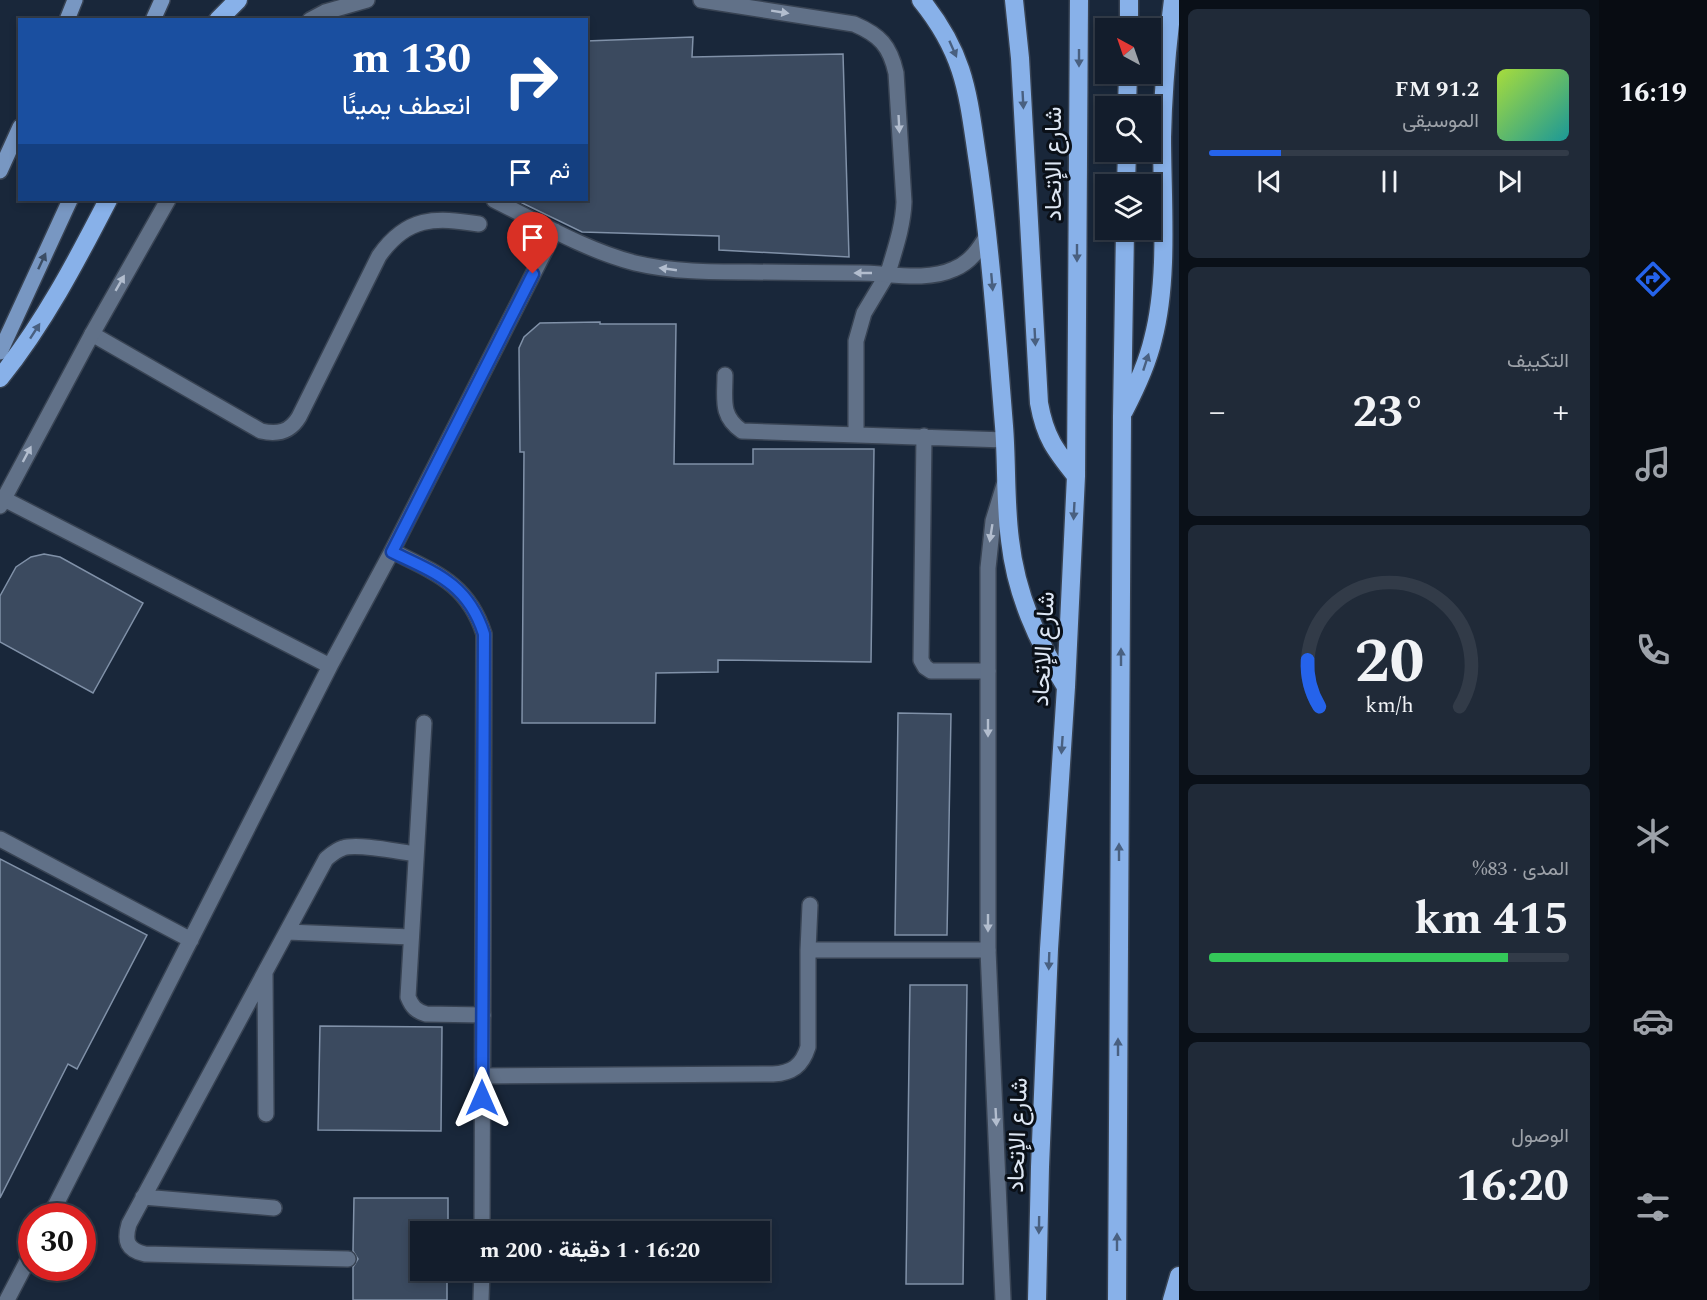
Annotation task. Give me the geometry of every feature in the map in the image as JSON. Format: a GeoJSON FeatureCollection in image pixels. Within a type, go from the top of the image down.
{"type":"FeatureCollection","features":[{"type":"Feature","properties":{"kind":"highway"},"geometry":{"type":"LineString","coordinates":[[220,18],[238,0]]}},
{"type":"Feature","properties":{"kind":"highway"},"geometry":{"type":"LineString","coordinates":[[921,0],[936,18],[951,43],[962,69],[969,98],[988,234],[1005,440],[1010,537],[1020,591],[1039,642],[1066,687]]}},
{"type":"Feature","properties":{"kind":"highway"},"geometry":{"type":"LineString","coordinates":[[1014,0],[1020,58],[1039,403],[1043,426],[1050,440],[1076,476]]}},
{"type":"Feature","properties":{"kind":"highway","name":"شارع الإتحاد"},"geometry":{"type":"LineString","coordinates":[[1037,1300],[1049,949],[1066,687],[1076,476],[1079,0]]}},
{"type":"Feature","properties":{"kind":"highway"},"geometry":{"type":"LineString","coordinates":[[1129,0],[1129,18]]}},
{"type":"Feature","properties":{"kind":"highway"},"geometry":{"type":"LineString","coordinates":[[1122,416],[1141,378],[1159,310],[1163,204],[1162,136],[1173,0]]}},
{"type":"Feature","properties":{"kind":"highway"},"geometry":{"type":"LineString","coordinates":[[0,378],[53,303],[107,201]]}},
{"type":"Feature","properties":{"kind":"highway"},"geometry":{"type":"LineString","coordinates":[[1117,1300],[1125,240]]}},
{"type":"Feature","properties":{"kind":"highway"},"geometry":{"type":"LineString","coordinates":[[1172,1300],[1179,1276]]}},
{"type":"Feature","properties":{"kind":"main road"},"geometry":{"type":"LineString","coordinates":[[68,18],[75,0]]}},
{"type":"Feature","properties":{"kind":"main road"},"geometry":{"type":"LineString","coordinates":[[154,18],[162,0]]}},
{"type":"Feature","properties":{"kind":"main road"},"geometry":{"type":"LineString","coordinates":[[0,171],[18,131]]}},
{"type":"Feature","properties":{"kind":"main road"},"geometry":{"type":"LineString","coordinates":[[0,352],[70,201]]}},
{"type":"Feature","properties":{"kind":"street"},"geometry":{"type":"LineString","coordinates":[[315,18],[367,0]]}},
{"type":"Feature","properties":{"kind":"street"},"geometry":{"type":"LineString","coordinates":[[701,0],[854,24],[870,31],[883,42],[892,56],[896,73],[904,202],[901,230],[888,273],[864,313],[857,334],[856,435]]}},
{"type":"Feature","properties":{"kind":"street"},"geometry":{"type":"LineString","coordinates":[[167,201],[92,333],[2,502],[330,666]]}},
{"type":"Feature","properties":{"kind":"street"},"geometry":{"type":"LineString","coordinates":[[496,201],[581,244],[608,255],[636,263],[694,272],[888,273],[922,276],[938,274],[954,269],[975,254],[988,234]]}},
{"type":"Feature","properties":{"kind":"street"},"geometry":{"type":"LineString","coordinates":[[92,333],[261,431],[272,434],[282,432],[289,429],[299,417],[387,244],[397,235],[422,222],[449,219],[479,224]]}},
{"type":"Feature","properties":{"kind":"street"},"geometry":{"type":"LineString","coordinates":[[57,1203],[555,231]]}},
{"type":"Feature","properties":{"kind":"street"},"geometry":{"type":"LineString","coordinates":[[725,375],[726,415],[732,424],[742,431],[1005,440]]}},
{"type":"Feature","properties":{"kind":"street"},"geometry":{"type":"LineString","coordinates":[[924,436],[921,660],[931,671],[988,671]]}},
{"type":"Feature","properties":{"kind":"street"},"geometry":{"type":"LineString","coordinates":[[1003,1300],[988,950],[988,671],[989,544],[993,521],[1007,477]]}},
{"type":"Feature","properties":{"kind":"street"},"geometry":{"type":"LineString","coordinates":[[392,552],[433,572],[466,597],[478,614],[484,634],[482,1221]]}},
{"type":"Feature","properties":{"kind":"street"},"geometry":{"type":"LineString","coordinates":[[424,723],[408,997],[411,1006],[426,1014],[483,1015]]}},
{"type":"Feature","properties":{"kind":"street"},"geometry":{"type":"LineString","coordinates":[[0,839],[191,940]]}},
{"type":"Feature","properties":{"kind":"street"},"geometry":{"type":"LineString","coordinates":[[348,1258],[145,1254],[135,1252],[128,1244],[126,1234],[326,859],[335,851],[357,846],[416,854]]}},
{"type":"Feature","properties":{"kind":"street"},"geometry":{"type":"LineString","coordinates":[[482,1076],[785,1073],[796,1068],[805,1059],[808,1047],[810,905]]}},
{"type":"Feature","properties":{"kind":"street"},"geometry":{"type":"LineString","coordinates":[[287,932],[411,938]]}},
{"type":"Feature","properties":{"kind":"street"},"geometry":{"type":"LineString","coordinates":[[808,950],[988,950]]}},
{"type":"Feature","properties":{"kind":"street"},"geometry":{"type":"LineString","coordinates":[[265,972],[266,1114]]}},
{"type":"Feature","properties":{"kind":"street"},"geometry":{"type":"LineString","coordinates":[[144,1197],[274,1208]]}},
{"type":"Feature","properties":{"kind":"street"},"geometry":{"type":"LineString","coordinates":[[7,1300],[18,1279]]}},
{"type":"Feature","properties":{"kind":"street"},"geometry":{"type":"LineString","coordinates":[[481,1300],[482,1281]]}},
{"type":"Feature","properties":{"kind":"building"},"geometry":{"type":"Polygon","coordinates":[[[693,37],[692,57],[843,54],[849,257],[719,250],[719,236],[582,232],[518,201],[588,201],[588,41],[693,37]]]}},
{"type":"Feature","properties":{"kind":"building"},"geometry":{"type":"Polygon","coordinates":[[[600,322],[600,324],[676,324],[674,464],[753,464],[753,449],[874,449],[871,662],[718,660],[718,672],[656,673],[655,723],[522,723],[524,452],[520,452],[519,348],[524,337],[540,323],[600,322]]]}},
{"type":"Feature","properties":{"kind":"building"},"geometry":{"type":"Polygon","coordinates":[[[44,554],[60,557],[143,603],[93,693],[0,642],[0,596],[16,567],[31,557],[44,554]]]}},
{"type":"Feature","properties":{"kind":"building"},"geometry":{"type":"Polygon","coordinates":[[[898,713],[951,714],[947,935],[895,935],[898,713]]]}},
{"type":"Feature","properties":{"kind":"building"},"geometry":{"type":"Polygon","coordinates":[[[0,859],[147,935],[77,1069],[68,1064],[0,1198],[0,859]]]}},
{"type":"Feature","properties":{"kind":"building"},"geometry":{"type":"Polygon","coordinates":[[[910,985],[967,985],[963,1284],[906,1284],[910,985]]]}},
{"type":"Feature","properties":{"kind":"building"},"geometry":{"type":"Polygon","coordinates":[[[320,1026],[442,1027],[441,1131],[318,1130],[320,1026]]]}},
{"type":"Feature","properties":{"kind":"building"},"geometry":{"type":"Polygon","coordinates":[[[354,1198],[448,1198],[448,1221],[410,1221],[410,1281],[447,1281],[447,1300],[353,1300],[353,1267],[358,1259],[353,1251],[354,1198]]]}},
{"type":"Feature","properties":{"kind":"route"},"geometry":{"type":"LineString","coordinates":[[482,1098],[484,634],[478,614],[466,597],[433,572],[392,552],[533,274]]}}]}
